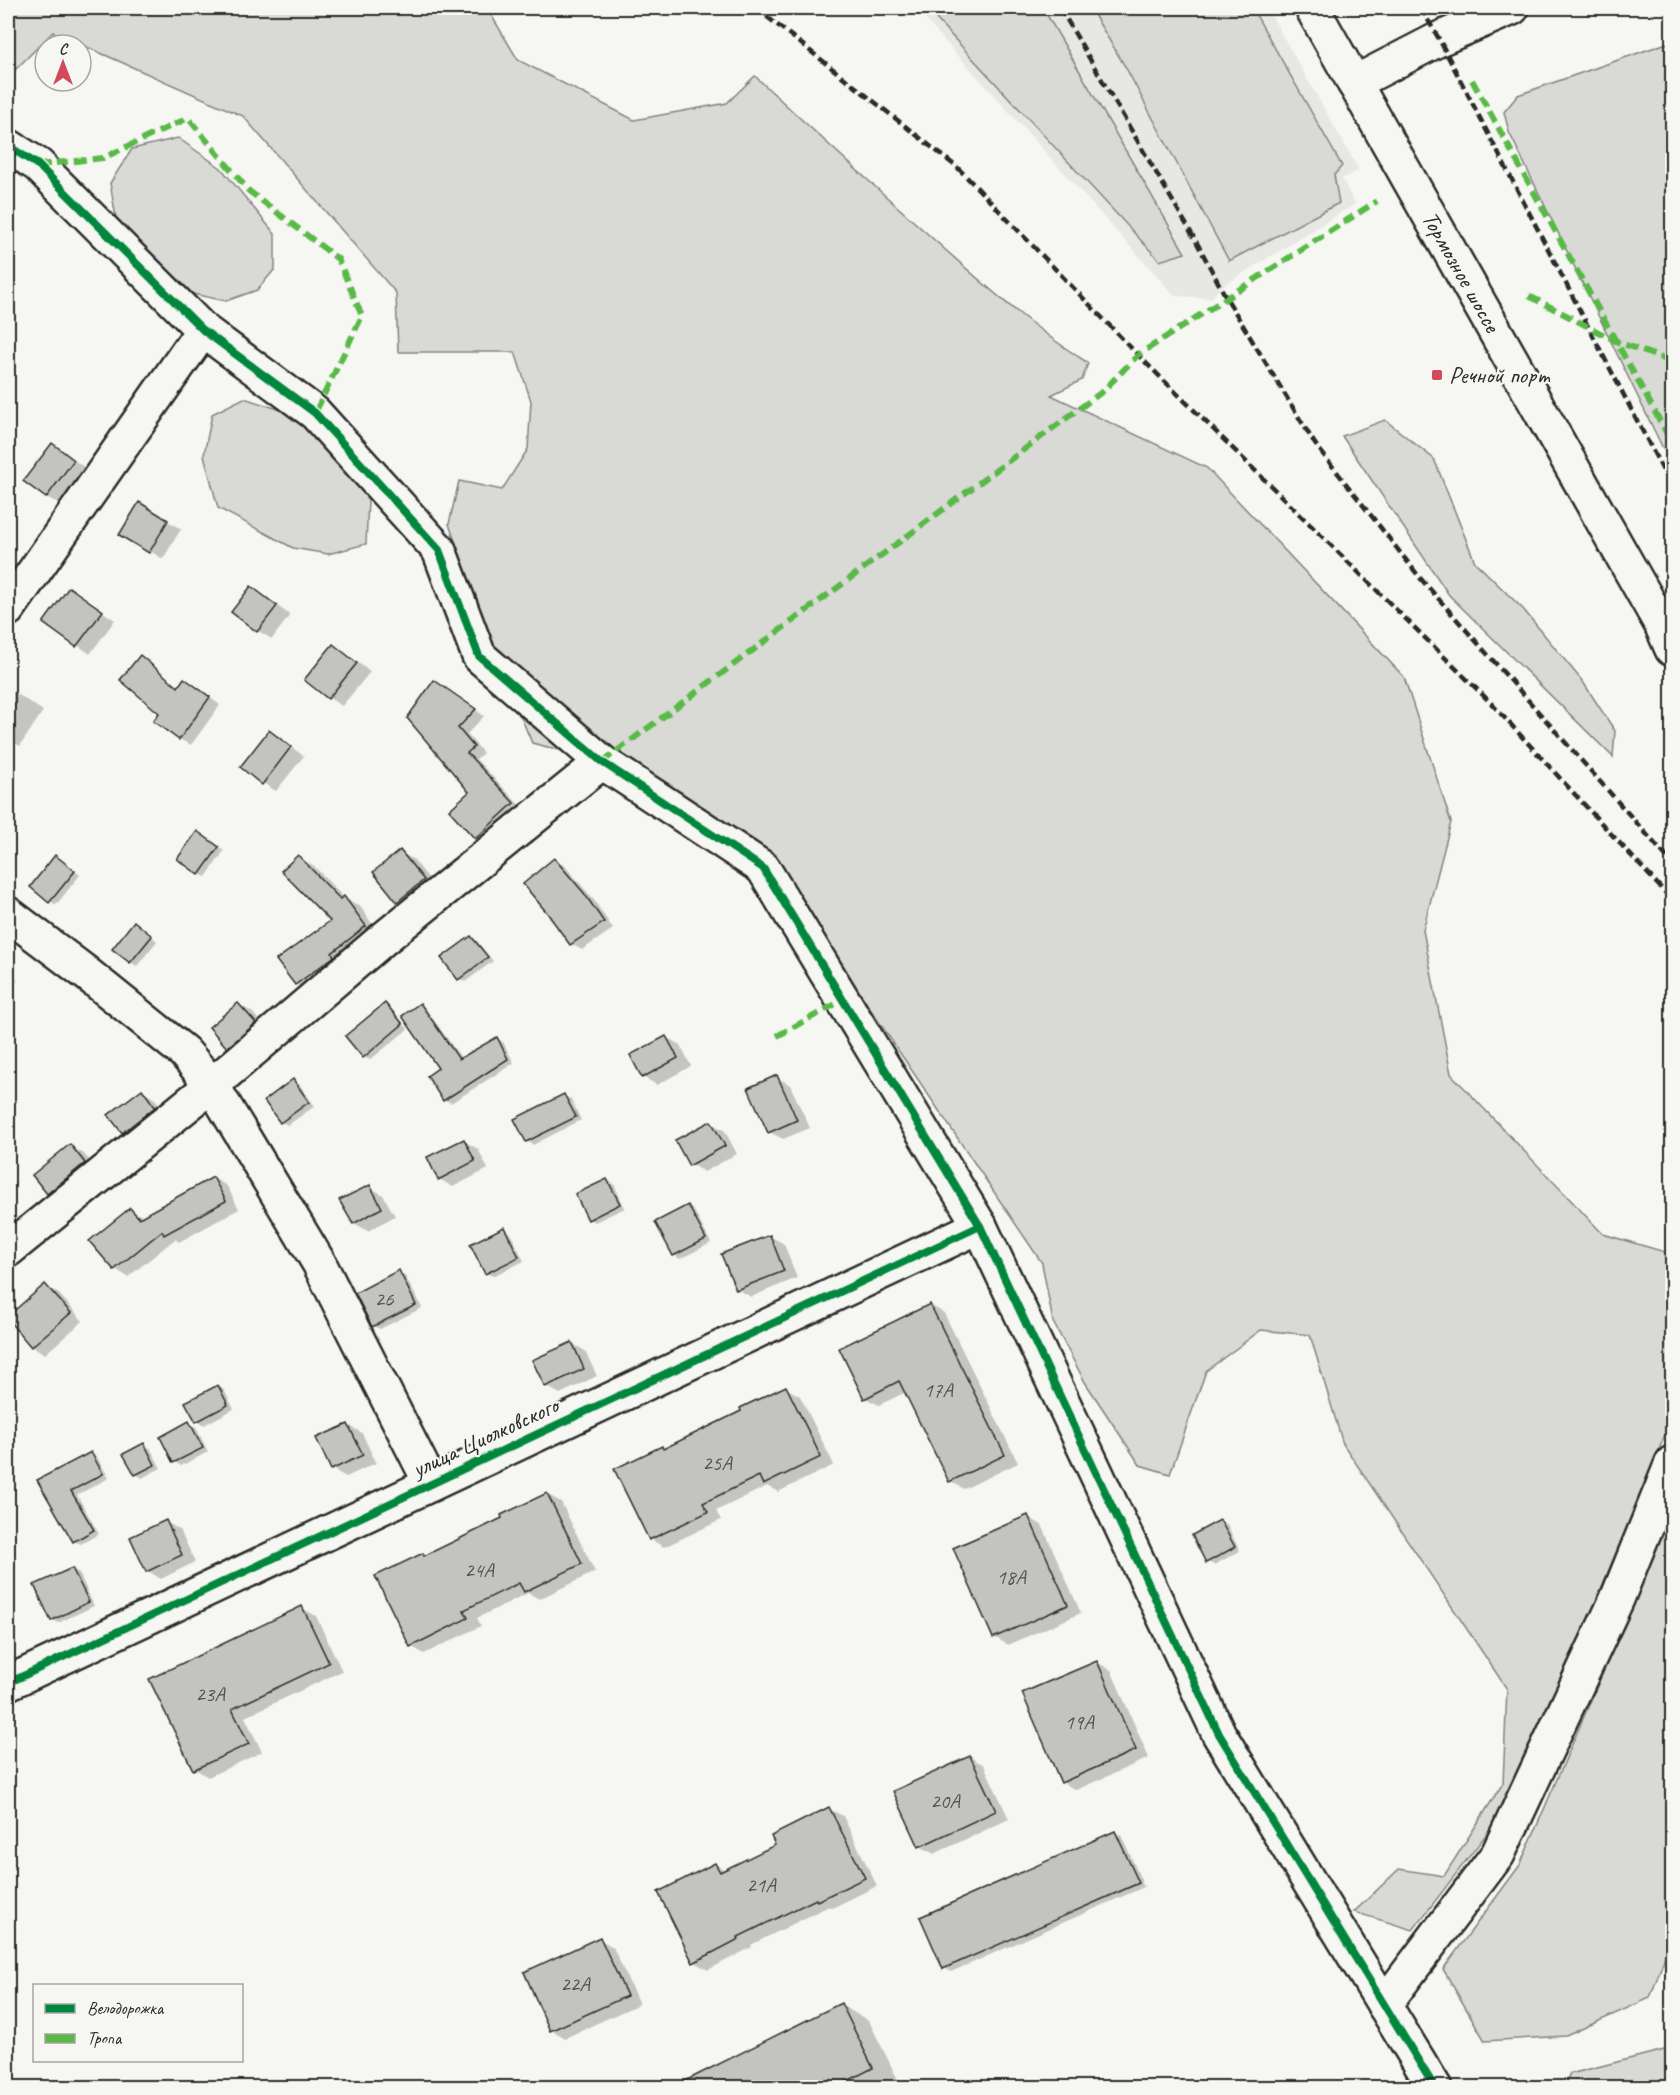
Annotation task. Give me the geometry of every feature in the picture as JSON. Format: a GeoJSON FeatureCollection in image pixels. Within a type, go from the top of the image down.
{"type":"FeatureCollection","features":[{"type":"Feature","properties":{"kind":"street","name":"Тормозное шоссе"},"geometry":{"type":"LineString","coordinates":[[1312,8],[1661,624],[1672,649]]}},
{"type":"Feature","properties":{"kind":"street"},"geometry":{"type":"LineString","coordinates":[[1354,82],[1439,39],[1512,8]]}},
{"type":"Feature","properties":{"kind":"street"},"geometry":{"type":"LineString","coordinates":[[8,146],[38,165],[203,330],[315,413],[439,550],[479,656],[602,762],[763,868],[980,1226],[1219,1734],[1435,2088]]}},
{"type":"Feature","properties":{"kind":"street"},"geometry":{"type":"LineString","coordinates":[[8,609],[203,330]]}},
{"type":"Feature","properties":{"kind":"street"},"geometry":{"type":"LineString","coordinates":[[8,1250],[212,1085],[382,940],[602,762]]}},
{"type":"Feature","properties":{"kind":"street"},"geometry":{"type":"LineString","coordinates":[[8,914],[184,1052],[212,1085],[319,1263],[430,1484]]}},
{"type":"Feature","properties":{"kind":"street","name":"улица Циолковского"},"geometry":{"type":"LineString","coordinates":[[8,1683],[980,1226]]}},
{"type":"Feature","properties":{"kind":"street"},"geometry":{"type":"LineString","coordinates":[[1384,2005],[1498,1854],[1617,1599],[1672,1463]]}},
{"type":"Feature","properties":{"kind":"shaded area"},"geometry":{"type":"Polygon","coordinates":[[[8,8],[487,8],[518,60],[634,120],[727,103],[755,76],[988,287],[1026,319],[1088,363],[1082,380],[1051,395],[1207,468],[1404,677],[1451,822],[1423,930],[1451,1074],[1603,1234],[1672,1254],[1672,1418],[1554,1702],[1521,1789],[1413,1930],[1354,1912],[1399,1869],[1444,1876],[1503,1783],[1507,1689],[1343,1444],[1310,1335],[1261,1330],[1206,1371],[1170,1474],[1140,1465],[1085,1382],[1053,1322],[1042,1263],[769,859],[638,770],[532,743],[488,638],[449,524],[459,481],[502,490],[528,449],[531,401],[515,352],[398,352],[396,293],[243,116],[93,50],[93,33],[33,33],[33,52],[8,77],[8,8]]]}},
{"type":"Feature","properties":{"kind":"shaded area"},"geometry":{"type":"Polygon","coordinates":[[[915,8],[1267,8],[1359,170],[1342,179],[1355,204],[1221,287],[1211,298],[1175,296],[915,8]]]}},
{"type":"Feature","properties":{"kind":"shaded area"},"geometry":{"type":"Polygon","coordinates":[[[926,8],[1043,8],[1185,253],[1160,261],[926,8]]]}},
{"type":"Feature","properties":{"kind":"shaded area"},"geometry":{"type":"Polygon","coordinates":[[[1090,8],[1252,8],[1342,166],[1334,175],[1339,203],[1229,261],[1126,68],[1090,8]]]}},
{"type":"Feature","properties":{"kind":"shaded area"},"geometry":{"type":"Polygon","coordinates":[[[1667,43],[1672,52],[1672,467],[1509,132],[1504,112],[1518,95],[1667,43]]]}},
{"type":"Feature","properties":{"kind":"shaded area"},"geometry":{"type":"Polygon","coordinates":[[[178,138],[221,168],[275,234],[275,269],[257,290],[226,301],[193,294],[116,218],[110,183],[132,149],[178,138]]]}},
{"type":"Feature","properties":{"kind":"shaded area"},"geometry":{"type":"Polygon","coordinates":[[[244,398],[287,412],[344,459],[368,501],[366,544],[328,554],[293,548],[218,508],[204,455],[212,414],[244,398]]]}},
{"type":"Feature","properties":{"kind":"shaded area"},"geometry":{"type":"Polygon","coordinates":[[[1385,420],[1434,459],[1475,562],[1523,609],[1583,682],[1615,731],[1613,757],[1449,595],[1342,436],[1385,420]]]}},
{"type":"Feature","properties":{"kind":"shaded area"},"geometry":{"type":"Polygon","coordinates":[[[1672,1512],[1672,1937],[1650,1998],[1566,2036],[1485,2041],[1443,1969],[1520,1865],[1672,1512]]]}},
{"type":"Feature","properties":{"kind":"shaded area"},"geometry":{"type":"Polygon","coordinates":[[[1672,2048],[1672,2087],[1564,2087],[1570,2074],[1672,2048]]]}},
{"type":"Feature","properties":{"kind":"building"},"geometry":{"type":"Polygon","coordinates":[[[52,443],[74,460],[46,498],[23,481],[52,443]]]}},
{"type":"Feature","properties":{"kind":"building"},"geometry":{"type":"Polygon","coordinates":[[[139,502],[168,520],[149,553],[119,535],[139,502]]]}},
{"type":"Feature","properties":{"kind":"building"},"geometry":{"type":"Polygon","coordinates":[[[251,586],[277,606],[257,632],[231,612],[251,586]]]}},
{"type":"Feature","properties":{"kind":"building"},"geometry":{"type":"Polygon","coordinates":[[[69,587],[103,611],[76,647],[43,623],[69,587]]]}},
{"type":"Feature","properties":{"kind":"building"},"geometry":{"type":"Polygon","coordinates":[[[333,644],[357,663],[328,699],[304,680],[333,644]]]}},
{"type":"Feature","properties":{"kind":"building"},"geometry":{"type":"Polygon","coordinates":[[[140,655],[178,687],[184,678],[210,697],[179,740],[153,721],[159,713],[120,680],[140,655]]]}},
{"type":"Feature","properties":{"kind":"building"},"geometry":{"type":"Polygon","coordinates":[[[434,680],[476,709],[458,728],[474,747],[467,753],[514,803],[475,839],[449,810],[469,792],[407,718],[434,680]]]}},
{"type":"Feature","properties":{"kind":"building"},"geometry":{"type":"Polygon","coordinates":[[[269,730],[291,747],[262,785],[240,767],[269,730]]]}},
{"type":"Feature","properties":{"kind":"building"},"geometry":{"type":"Polygon","coordinates":[[[197,831],[219,847],[199,875],[177,859],[197,831]]]}},
{"type":"Feature","properties":{"kind":"building"},"geometry":{"type":"Polygon","coordinates":[[[400,850],[424,880],[397,902],[373,872],[400,850]]]}},
{"type":"Feature","properties":{"kind":"building"},"geometry":{"type":"Polygon","coordinates":[[[55,855],[75,871],[49,903],[30,887],[55,855]]]}},
{"type":"Feature","properties":{"kind":"building"},"geometry":{"type":"Polygon","coordinates":[[[298,855],[340,899],[344,896],[366,926],[332,953],[334,956],[332,958],[295,985],[276,960],[330,921],[281,871],[298,855]]]}},
{"type":"Feature","properties":{"kind":"building"},"geometry":{"type":"Polygon","coordinates":[[[554,858],[584,893],[604,922],[570,945],[523,884],[554,858]]]}},
{"type":"Feature","properties":{"kind":"building"},"geometry":{"type":"Polygon","coordinates":[[[134,921],[152,936],[130,963],[112,949],[134,921]]]}},
{"type":"Feature","properties":{"kind":"building"},"geometry":{"type":"Polygon","coordinates":[[[471,936],[488,957],[458,980],[441,958],[471,936]]]}},
{"type":"Feature","properties":{"kind":"building"},"geometry":{"type":"Polygon","coordinates":[[[238,1003],[256,1023],[227,1048],[209,1027],[238,1003]]]}},
{"type":"Feature","properties":{"kind":"building"},"geometry":{"type":"Polygon","coordinates":[[[385,1003],[403,1024],[363,1058],[345,1036],[385,1003]]]}},
{"type":"Feature","properties":{"kind":"building"},"geometry":{"type":"Polygon","coordinates":[[[420,1003],[459,1059],[497,1037],[508,1059],[443,1101],[427,1076],[438,1068],[402,1016],[420,1003]]]}},
{"type":"Feature","properties":{"kind":"building"},"geometry":{"type":"Polygon","coordinates":[[[666,1036],[678,1058],[642,1078],[630,1055],[666,1036]]]}},
{"type":"Feature","properties":{"kind":"building"},"geometry":{"type":"Polygon","coordinates":[[[777,1075],[797,1120],[768,1133],[748,1088],[777,1075]]]}},
{"type":"Feature","properties":{"kind":"building"},"geometry":{"type":"Polygon","coordinates":[[[293,1079],[309,1102],[280,1123],[264,1101],[293,1079]]]}},
{"type":"Feature","properties":{"kind":"building"},"geometry":{"type":"Polygon","coordinates":[[[142,1089],[155,1107],[122,1133],[108,1115],[142,1089]]]}},
{"type":"Feature","properties":{"kind":"building"},"geometry":{"type":"Polygon","coordinates":[[[564,1094],[576,1117],[526,1142],[514,1119],[564,1094]]]}},
{"type":"Feature","properties":{"kind":"building"},"geometry":{"type":"Polygon","coordinates":[[[711,1121],[725,1146],[689,1166],[675,1140],[711,1121]]]}},
{"type":"Feature","properties":{"kind":"building"},"geometry":{"type":"Polygon","coordinates":[[[464,1139],[475,1161],[438,1180],[427,1157],[464,1139]]]}},
{"type":"Feature","properties":{"kind":"building"},"geometry":{"type":"Polygon","coordinates":[[[70,1144],[85,1163],[47,1194],[32,1175],[70,1144]]]}},
{"type":"Feature","properties":{"kind":"building"},"geometry":{"type":"Polygon","coordinates":[[[213,1177],[226,1201],[164,1235],[162,1231],[114,1270],[89,1241],[130,1208],[139,1218],[213,1177]]]}},
{"type":"Feature","properties":{"kind":"building"},"geometry":{"type":"Polygon","coordinates":[[[607,1179],[620,1204],[588,1220],[575,1194],[607,1179]]]}},
{"type":"Feature","properties":{"kind":"building"},"geometry":{"type":"Polygon","coordinates":[[[370,1185],[382,1208],[353,1224],[339,1200],[370,1185]]]}},
{"type":"Feature","properties":{"kind":"building"},"geometry":{"type":"Polygon","coordinates":[[[688,1205],[706,1239],[673,1256],[655,1222],[688,1205]]]}},
{"type":"Feature","properties":{"kind":"building"},"geometry":{"type":"Polygon","coordinates":[[[504,1227],[519,1257],[485,1274],[470,1244],[504,1227]]]}},
{"type":"Feature","properties":{"kind":"building"},"geometry":{"type":"Polygon","coordinates":[[[770,1235],[784,1271],[736,1290],[721,1254],[770,1235]]]}},
{"type":"Feature","properties":{"kind":"building"},"geometry":{"type":"Polygon","coordinates":[[[399,1270],[416,1305],[372,1327],[355,1293],[399,1270]]]}},
{"type":"Feature","properties":{"kind":"building"},"geometry":{"type":"Polygon","coordinates":[[[45,1284],[71,1313],[31,1347],[8,1320],[8,1316],[45,1284]]]}},
{"type":"Feature","properties":{"kind":"building"},"geometry":{"type":"Polygon","coordinates":[[[930,1304],[1005,1455],[949,1482],[899,1381],[864,1399],[839,1348],[930,1304]]]}},
{"type":"Feature","properties":{"kind":"building"},"geometry":{"type":"Polygon","coordinates":[[[572,1342],[584,1369],[545,1387],[532,1360],[572,1342]]]}},
{"type":"Feature","properties":{"kind":"building"},"geometry":{"type":"Polygon","coordinates":[[[218,1385],[228,1405],[196,1422],[185,1402],[218,1385]]]}},
{"type":"Feature","properties":{"kind":"building"},"geometry":{"type":"Polygon","coordinates":[[[786,1386],[821,1457],[763,1485],[759,1476],[703,1503],[708,1512],[649,1540],[614,1469],[662,1446],[663,1449],[786,1386]]]}},
{"type":"Feature","properties":{"kind":"building"},"geometry":{"type":"Polygon","coordinates":[[[189,1421],[203,1448],[173,1463],[160,1437],[189,1421]]]}},
{"type":"Feature","properties":{"kind":"building"},"geometry":{"type":"Polygon","coordinates":[[[348,1424],[363,1455],[331,1470],[316,1438],[348,1424]]]}},
{"type":"Feature","properties":{"kind":"building"},"geometry":{"type":"Polygon","coordinates":[[[144,1443],[155,1465],[135,1475],[123,1454],[144,1443]]]}},
{"type":"Feature","properties":{"kind":"building"},"geometry":{"type":"Polygon","coordinates":[[[91,1452],[103,1474],[71,1491],[94,1530],[73,1542],[37,1480],[91,1452]]]}},
{"type":"Feature","properties":{"kind":"building"},"geometry":{"type":"Polygon","coordinates":[[[547,1493],[582,1564],[524,1592],[519,1583],[464,1610],[468,1618],[410,1647],[375,1576],[423,1553],[424,1556],[547,1493]]]}},
{"type":"Feature","properties":{"kind":"building"},"geometry":{"type":"Polygon","coordinates":[[[1028,1515],[1068,1605],[993,1638],[953,1548],[1028,1515]]]}},
{"type":"Feature","properties":{"kind":"building"},"geometry":{"type":"Polygon","coordinates":[[[166,1520],[182,1555],[146,1572],[130,1537],[166,1520]]]}},
{"type":"Feature","properties":{"kind":"building"},"geometry":{"type":"Polygon","coordinates":[[[1220,1520],[1235,1547],[1206,1563],[1192,1535],[1220,1520]]]}},
{"type":"Feature","properties":{"kind":"building"},"geometry":{"type":"Polygon","coordinates":[[[72,1568],[89,1602],[51,1621],[34,1585],[72,1568]]]}},
{"type":"Feature","properties":{"kind":"building"},"geometry":{"type":"Polygon","coordinates":[[[302,1606],[329,1663],[232,1709],[249,1744],[193,1770],[149,1679],[302,1606]]]}},
{"type":"Feature","properties":{"kind":"building"},"geometry":{"type":"Polygon","coordinates":[[[1097,1661],[1136,1750],[1061,1783],[1022,1693],[1097,1661]]]}},
{"type":"Feature","properties":{"kind":"building"},"geometry":{"type":"Polygon","coordinates":[[[970,1756],[996,1811],[919,1847],[893,1791],[970,1756]]]}},
{"type":"Feature","properties":{"kind":"building"},"geometry":{"type":"Polygon","coordinates":[[[829,1807],[865,1878],[738,1937],[739,1939],[693,1963],[658,1892],[715,1863],[720,1872],[775,1845],[771,1836],[829,1807]]]}},
{"type":"Feature","properties":{"kind":"building"},"geometry":{"type":"Polygon","coordinates":[[[1115,1831],[1139,1883],[943,1969],[920,1917],[1115,1831]]]}},
{"type":"Feature","properties":{"kind":"building"},"geometry":{"type":"Polygon","coordinates":[[[600,1937],[627,1996],[550,2031],[524,1972],[600,1937]]]}},
{"type":"Feature","properties":{"kind":"building"},"geometry":{"type":"Polygon","coordinates":[[[841,2003],[873,2068],[834,2088],[671,2088],[841,2003]]]}},
{"type":"Feature","properties":{"kind":"railway"},"geometry":{"type":"LineString","coordinates":[[756,8],[958,168],[1138,355],[1490,702],[1672,900]]}},
{"type":"Feature","properties":{"kind":"railway"},"geometry":{"type":"LineString","coordinates":[[1060,8],[1196,241],[1227,299],[1315,444],[1421,579],[1672,863]]}},
{"type":"Feature","properties":{"kind":"railway"},"geometry":{"type":"LineString","coordinates":[[1421,8],[1672,488]]}},
{"type":"Feature","properties":{"kind":"marked path"},"geometry":{"type":"LineString","coordinates":[[1472,80],[1672,443]]}},
{"type":"Feature","properties":{"kind":"marked path"},"geometry":{"type":"LineString","coordinates":[[38,165],[103,158],[188,118],[249,191],[338,259],[362,316],[315,413]]}},
{"type":"Feature","properties":{"kind":"marked path"},"geometry":{"type":"LineString","coordinates":[[602,762],[1103,391],[1138,355],[1377,201]]}},
{"type":"Feature","properties":{"kind":"marked path"},"geometry":{"type":"LineString","coordinates":[[1529,296],[1618,342],[1672,362]]}},
{"type":"Feature","properties":{"kind":"marked path"},"geometry":{"type":"LineString","coordinates":[[777,1036],[843,1000]]}},
{"type":"Feature","properties":{"kind":"cycle path"},"geometry":{"type":"LineString","coordinates":[[8,146],[38,165],[203,330],[315,413],[439,550],[479,656],[602,762],[763,868],[980,1226],[1219,1734],[1435,2088]]}},
{"type":"Feature","properties":{"kind":"cycle path"},"geometry":{"type":"LineString","coordinates":[[8,1683],[980,1226]]}},
{"type":"Feature","properties":{"kind":"place","name":"Речной порт"},"geometry":{"type":"Point","coordinates":[1437,375]}}]}
